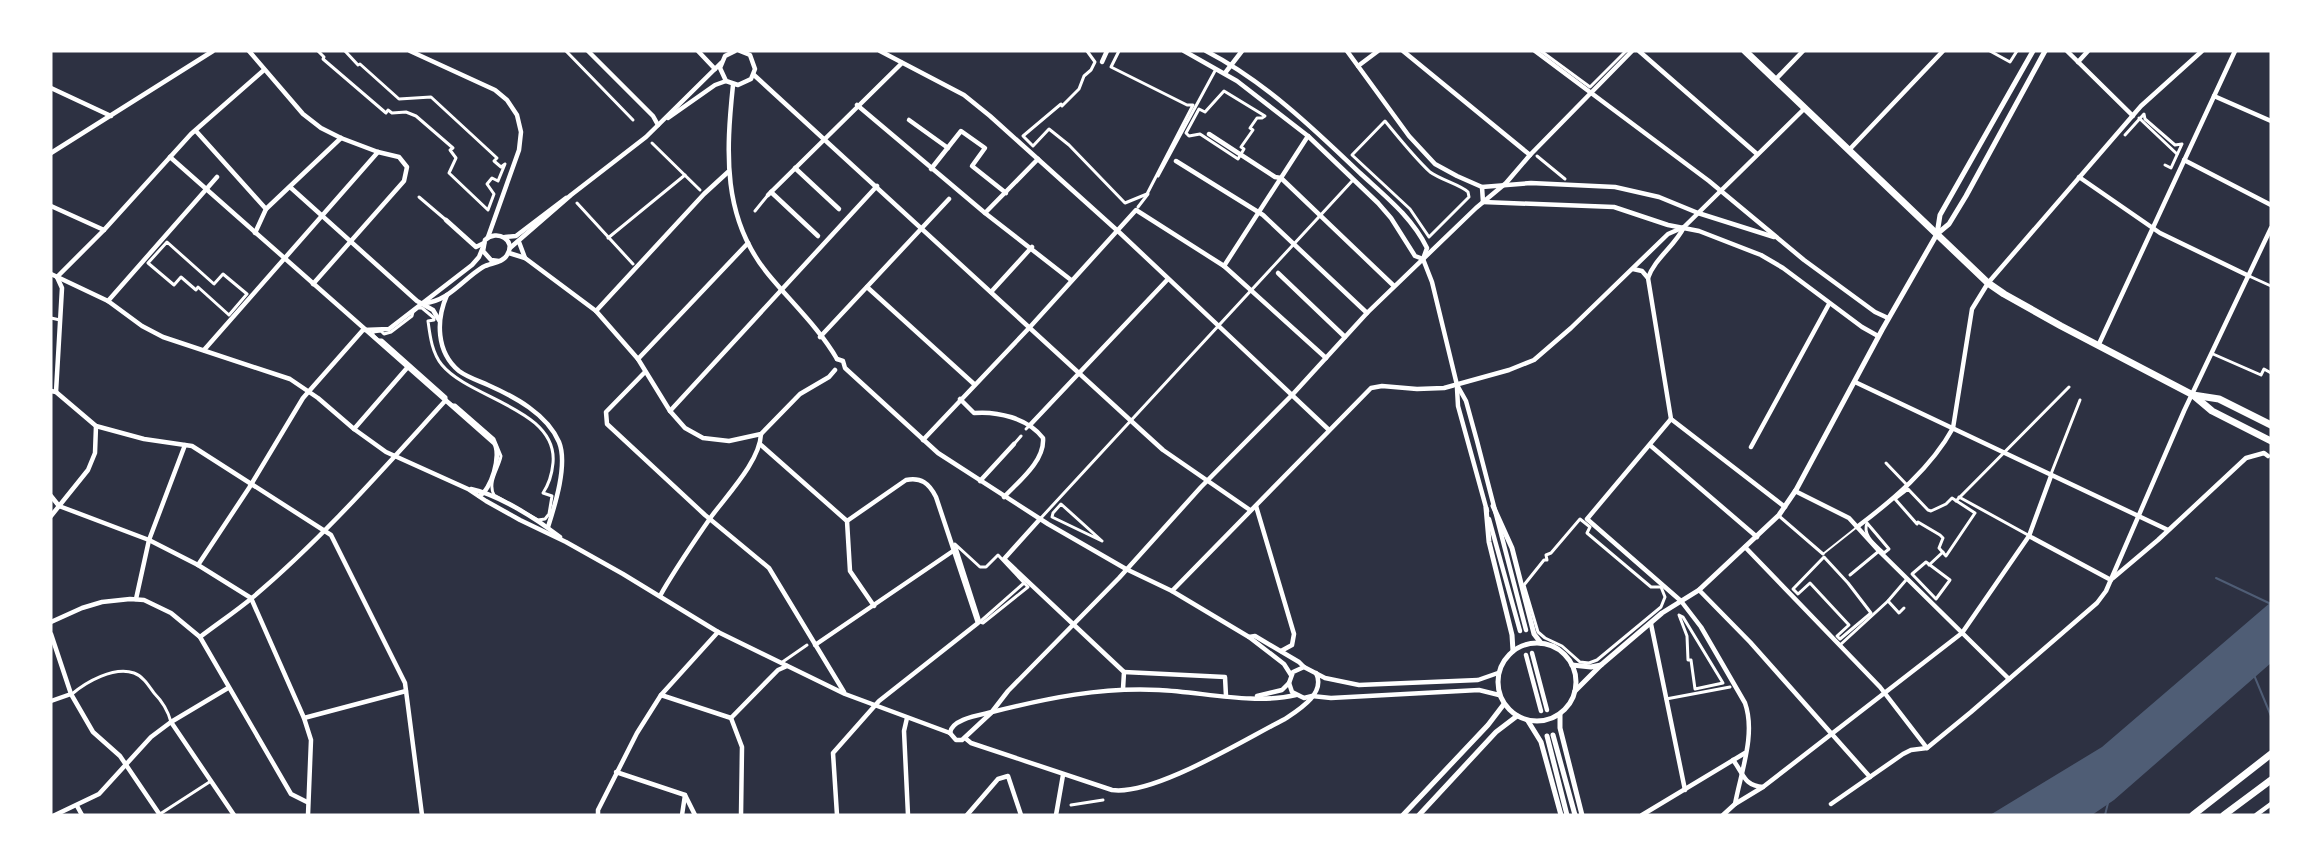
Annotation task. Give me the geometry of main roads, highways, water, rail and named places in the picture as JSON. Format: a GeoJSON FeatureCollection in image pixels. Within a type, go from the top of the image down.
{"type":"FeatureCollection","features":[{"type":"Feature","properties":{"kind":"main road"},"geometry":{"type":"LineString","coordinates":[[1745,51],[1804,110],[1988,283],[2098,346],[2193,395],[2212,411],[2271,441]]}},
{"type":"Feature","properties":{"kind":"main road"},"geometry":{"type":"LineString","coordinates":[[2193,395],[2219,399],[2268,423]]}},
{"type":"Feature","properties":{"kind":"main road"},"geometry":{"type":"LineString","coordinates":[[2193,815],[2271,754]]}},
{"type":"Feature","properties":{"kind":"main road"},"geometry":{"type":"LineString","coordinates":[[2224,815],[2271,780]]}},
{"type":"Feature","properties":{"kind":"water"},"geometry":{"type":"Polygon","coordinates":[[[2271,602],[2271,663],[2114,800],[2092,815],[1990,815],[2102,747],[2271,602]]]}},
{"type":"Feature","properties":{"kind":"waterway"},"geometry":{"type":"LineString","coordinates":[[2216,578],[2271,604]]}},
{"type":"Feature","properties":{"kind":"waterway"},"geometry":{"type":"LineString","coordinates":[[2254,675],[2271,716]]}},
{"type":"Feature","properties":{"kind":"waterway"},"geometry":{"type":"LineString","coordinates":[[2105,815],[2108,803]]}}]}
